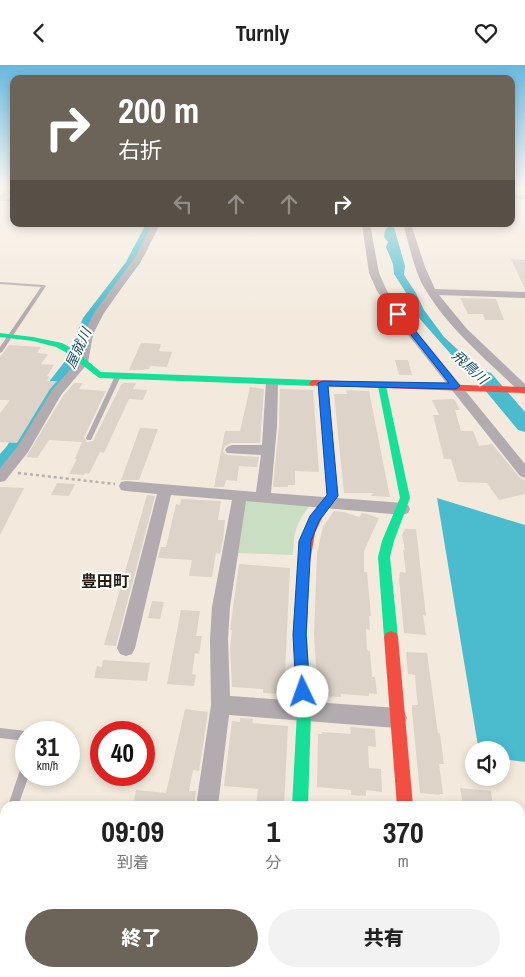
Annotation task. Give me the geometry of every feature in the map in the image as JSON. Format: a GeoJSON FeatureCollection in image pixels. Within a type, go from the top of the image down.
{"type":"FeatureCollection","features":[{"type":"Feature","properties":{"kind":"street"},"geometry":{"type":"LineString","coordinates":[[3,475],[23,449],[56,393],[79,359],[88,334],[99,313],[140,256],[154,229]]}},
{"type":"Feature","properties":{"kind":"street"},"geometry":{"type":"LineString","coordinates":[[367,229],[374,273],[382,291],[406,325],[458,386],[525,473]]}},
{"type":"Feature","properties":{"kind":"street"},"geometry":{"type":"LineString","coordinates":[[408,229],[424,278],[431,292],[452,319],[523,390]]}},
{"type":"Feature","properties":{"kind":"street"},"geometry":{"type":"LineString","coordinates":[[431,292],[525,295]]}},
{"type":"Feature","properties":{"kind":"street"},"geometry":{"type":"LineString","coordinates":[[6,335],[64,347],[89,370],[98,375],[382,386],[458,386],[523,390]]}},
{"type":"Feature","properties":{"kind":"street"},"geometry":{"type":"LineString","coordinates":[[263,496],[272,382]]}},
{"type":"Feature","properties":{"kind":"street"},"geometry":{"type":"LineString","coordinates":[[300,801],[304,711],[300,635],[304,553],[309,530],[332,496],[323,383]]}},
{"type":"Feature","properties":{"kind":"street"},"geometry":{"type":"LineString","coordinates":[[382,386],[405,498],[402,509],[390,533],[384,557],[405,801]]}},
{"type":"Feature","properties":{"kind":"street"},"geometry":{"type":"LineString","coordinates":[[232,450],[268,450]]}},
{"type":"Feature","properties":{"kind":"street"},"geometry":{"type":"LineString","coordinates":[[126,485],[402,509]]}},
{"type":"Feature","properties":{"kind":"street"},"geometry":{"type":"LineString","coordinates":[[126,648],[166,488]]}},
{"type":"Feature","properties":{"kind":"street"},"geometry":{"type":"LineString","coordinates":[[208,801],[220,705],[218,639],[240,495]]}},
{"type":"Feature","properties":{"kind":"street"},"geometry":{"type":"LineString","coordinates":[[220,705],[397,718]]}},
{"type":"Feature","properties":{"kind":"lane"},"geometry":{"type":"LineString","coordinates":[[0,283],[44,286],[6,335],[0,351]]}},
{"type":"Feature","properties":{"kind":"lane"},"geometry":{"type":"LineString","coordinates":[[89,438],[118,376]]}},
{"type":"Feature","properties":{"kind":"lane"},"geometry":{"type":"LineString","coordinates":[[0,733],[15,735]]}},
{"type":"Feature","properties":{"kind":"lane"},"geometry":{"type":"LineString","coordinates":[[14,801],[19,786]]}},
{"type":"Feature","properties":{"kind":"path"},"geometry":{"type":"LineString","coordinates":[[3,475],[126,485]]}},
{"type":"Feature","properties":{"kind":"green space"},"geometry":{"type":"Polygon","coordinates":[[[244,497],[312,503],[302,516],[297,527],[293,555],[237,553],[244,497]]]}},
{"type":"Feature","properties":{"kind":"water"},"geometry":{"type":"Polygon","coordinates":[[[394,229],[405,266],[404,275],[424,310],[444,337],[495,384],[509,400],[504,407],[474,369],[456,360],[412,310],[407,294],[394,274],[393,264],[386,247],[388,242],[384,237],[385,230],[394,229]]]}},
{"type":"Feature","properties":{"kind":"water"},"geometry":{"type":"Polygon","coordinates":[[[437,498],[525,525],[525,762],[510,760],[510,741],[477,741],[437,498]]]}},
{"type":"Feature","properties":{"kind":"building"},"geometry":{"type":"Polygon","coordinates":[[[511,259],[525,260],[525,289],[511,259]]]}},
{"type":"Feature","properties":{"kind":"building"},"geometry":{"type":"Polygon","coordinates":[[[460,298],[496,299],[504,320],[485,320],[483,314],[468,314],[460,298]]]}},
{"type":"Feature","properties":{"kind":"building"},"geometry":{"type":"Polygon","coordinates":[[[141,343],[161,344],[159,351],[172,352],[167,367],[150,366],[149,369],[129,370],[141,343]]]}},
{"type":"Feature","properties":{"kind":"building"},"geometry":{"type":"Polygon","coordinates":[[[9,345],[41,347],[37,353],[48,354],[41,364],[54,365],[47,376],[50,377],[47,381],[57,381],[50,389],[17,443],[0,442],[0,413],[10,400],[0,400],[0,357],[9,345]]]}},
{"type":"Feature","properties":{"kind":"building"},"geometry":{"type":"Polygon","coordinates":[[[395,360],[408,360],[412,375],[399,375],[395,360]]]}},
{"type":"Feature","properties":{"kind":"building"},"geometry":{"type":"Polygon","coordinates":[[[74,383],[83,383],[79,389],[106,391],[84,437],[87,442],[93,441],[121,385],[124,383],[136,383],[133,389],[147,390],[143,400],[129,399],[104,453],[100,452],[89,474],[85,473],[84,475],[69,474],[77,459],[75,459],[82,442],[49,440],[37,458],[26,457],[63,396],[74,383]]]}},
{"type":"Feature","properties":{"kind":"building"},"geometry":{"type":"Polygon","coordinates":[[[250,387],[264,389],[260,443],[231,443],[225,446],[223,451],[227,455],[259,457],[257,467],[239,466],[237,481],[226,480],[224,487],[214,487],[225,431],[240,431],[250,387]]]}},
{"type":"Feature","properties":{"kind":"building"},"geometry":{"type":"Polygon","coordinates":[[[280,389],[313,390],[319,472],[295,471],[295,485],[288,485],[288,487],[273,487],[279,426],[280,389]]]}},
{"type":"Feature","properties":{"kind":"building"},"geometry":{"type":"Polygon","coordinates":[[[346,390],[369,391],[390,497],[371,496],[373,493],[344,493],[334,394],[347,394],[346,390]]]}},
{"type":"Feature","properties":{"kind":"building"},"geometry":{"type":"Polygon","coordinates":[[[454,399],[460,410],[455,410],[461,431],[473,431],[479,446],[492,444],[519,477],[525,481],[525,494],[499,500],[487,483],[458,482],[451,459],[444,459],[433,415],[439,415],[432,400],[454,399]]]}},
{"type":"Feature","properties":{"kind":"building"},"geometry":{"type":"Polygon","coordinates":[[[140,428],[158,429],[139,480],[121,480],[140,428]]]}},
{"type":"Feature","properties":{"kind":"building"},"geometry":{"type":"Polygon","coordinates":[[[57,483],[75,484],[69,496],[51,495],[57,483]]]}},
{"type":"Feature","properties":{"kind":"building"},"geometry":{"type":"Polygon","coordinates":[[[0,487],[24,488],[0,535],[0,487]]]}},
{"type":"Feature","properties":{"kind":"building"},"geometry":{"type":"Polygon","coordinates":[[[147,495],[155,496],[116,646],[104,645],[147,495]]]}},
{"type":"Feature","properties":{"kind":"building"},"geometry":{"type":"Polygon","coordinates":[[[181,499],[221,501],[218,520],[225,520],[223,540],[220,554],[216,553],[212,577],[189,576],[192,560],[158,558],[161,547],[166,547],[176,504],[180,505],[181,499]]]}},
{"type":"Feature","properties":{"kind":"building"},"geometry":{"type":"Polygon","coordinates":[[[334,511],[359,517],[362,513],[379,518],[364,551],[364,572],[367,572],[371,616],[369,616],[370,630],[366,629],[367,650],[370,651],[372,677],[375,677],[377,694],[369,693],[369,696],[341,694],[341,697],[318,696],[314,634],[317,553],[323,527],[334,511]]]}},
{"type":"Feature","properties":{"kind":"building"},"geometry":{"type":"Polygon","coordinates":[[[405,529],[416,529],[426,616],[423,615],[426,635],[404,633],[399,579],[400,572],[406,573],[402,535],[405,529]]]}},
{"type":"Feature","properties":{"kind":"building"},"geometry":{"type":"Polygon","coordinates":[[[239,564],[290,568],[284,694],[263,693],[263,689],[232,687],[230,647],[232,630],[230,630],[239,564]]]}},
{"type":"Feature","properties":{"kind":"building"},"geometry":{"type":"Polygon","coordinates":[[[152,601],[164,602],[160,619],[148,618],[152,601]]]}},
{"type":"Feature","properties":{"kind":"building"},"geometry":{"type":"Polygon","coordinates":[[[181,610],[200,611],[196,636],[202,636],[199,654],[195,653],[192,674],[196,675],[194,686],[167,684],[181,610]]]}},
{"type":"Feature","properties":{"kind":"building"},"geometry":{"type":"Polygon","coordinates":[[[406,652],[427,653],[444,764],[439,764],[443,794],[440,795],[420,793],[412,711],[412,705],[418,705],[415,675],[408,674],[406,652]]]}},
{"type":"Feature","properties":{"kind":"building"},"geometry":{"type":"Polygon","coordinates":[[[103,660],[150,663],[147,681],[94,678],[97,666],[102,667],[103,660]]]}},
{"type":"Feature","properties":{"kind":"building"},"geometry":{"type":"Polygon","coordinates":[[[185,709],[208,712],[199,771],[193,770],[189,791],[196,791],[195,801],[134,801],[136,790],[166,793],[185,709]]]}},
{"type":"Feature","properties":{"kind":"building"},"geometry":{"type":"Polygon","coordinates":[[[240,718],[253,719],[252,723],[288,726],[284,801],[257,801],[258,789],[224,786],[232,721],[240,722],[240,718]]]}},
{"type":"Feature","properties":{"kind":"building"},"geometry":{"type":"Polygon","coordinates":[[[350,727],[375,729],[376,747],[368,746],[369,768],[381,769],[382,792],[366,790],[366,796],[351,795],[351,790],[317,787],[318,734],[322,734],[322,732],[351,734],[350,727]]]}},
{"type":"Feature","properties":{"kind":"building"},"geometry":{"type":"Polygon","coordinates":[[[460,788],[491,791],[492,801],[462,801],[460,788]]]}},
{"type":"Feature","properties":{"kind":"waterway","name":"屋就川"},"geometry":{"type":"LineString","coordinates":[[0,469],[15,451],[37,411],[75,361],[91,318],[133,263],[150,229]]}},
{"type":"Feature","properties":{"kind":"waterway","name":"飛鳥川"},"geometry":{"type":"LineString","coordinates":[[484,377],[525,425]]}},
{"type":"Feature","properties":{"kind":"traffic: fast"},"geometry":{"type":"LineString","coordinates":[[0,335],[33,339],[59,345],[70,351],[99,375],[313,383]]}},
{"type":"Feature","properties":{"kind":"traffic: fast"},"geometry":{"type":"LineString","coordinates":[[382,386],[405,498],[388,541],[384,557],[391,637]]}},
{"type":"Feature","properties":{"kind":"traffic: fast"},"geometry":{"type":"LineString","coordinates":[[300,801],[304,712],[300,634],[303,575]]}},
{"type":"Feature","properties":{"kind":"traffic: jam"},"geometry":{"type":"LineString","coordinates":[[313,383],[525,390]]}},
{"type":"Feature","properties":{"kind":"traffic: jam"},"geometry":{"type":"LineString","coordinates":[[303,575],[305,551],[313,524],[332,496],[323,384]]}},
{"type":"Feature","properties":{"kind":"traffic: jam"},"geometry":{"type":"LineString","coordinates":[[391,637],[405,801]]}},
{"type":"Feature","properties":{"kind":"district","name":"豊田町"},"geometry":{"type":"Point","coordinates":[105,581]}},
{"type":"Feature","properties":{"kind":"route"},"geometry":{"type":"LineString","coordinates":[[303,692],[300,635],[305,541],[314,519],[332,496],[323,383],[382,386],[456,386],[398,314]]}}]}
